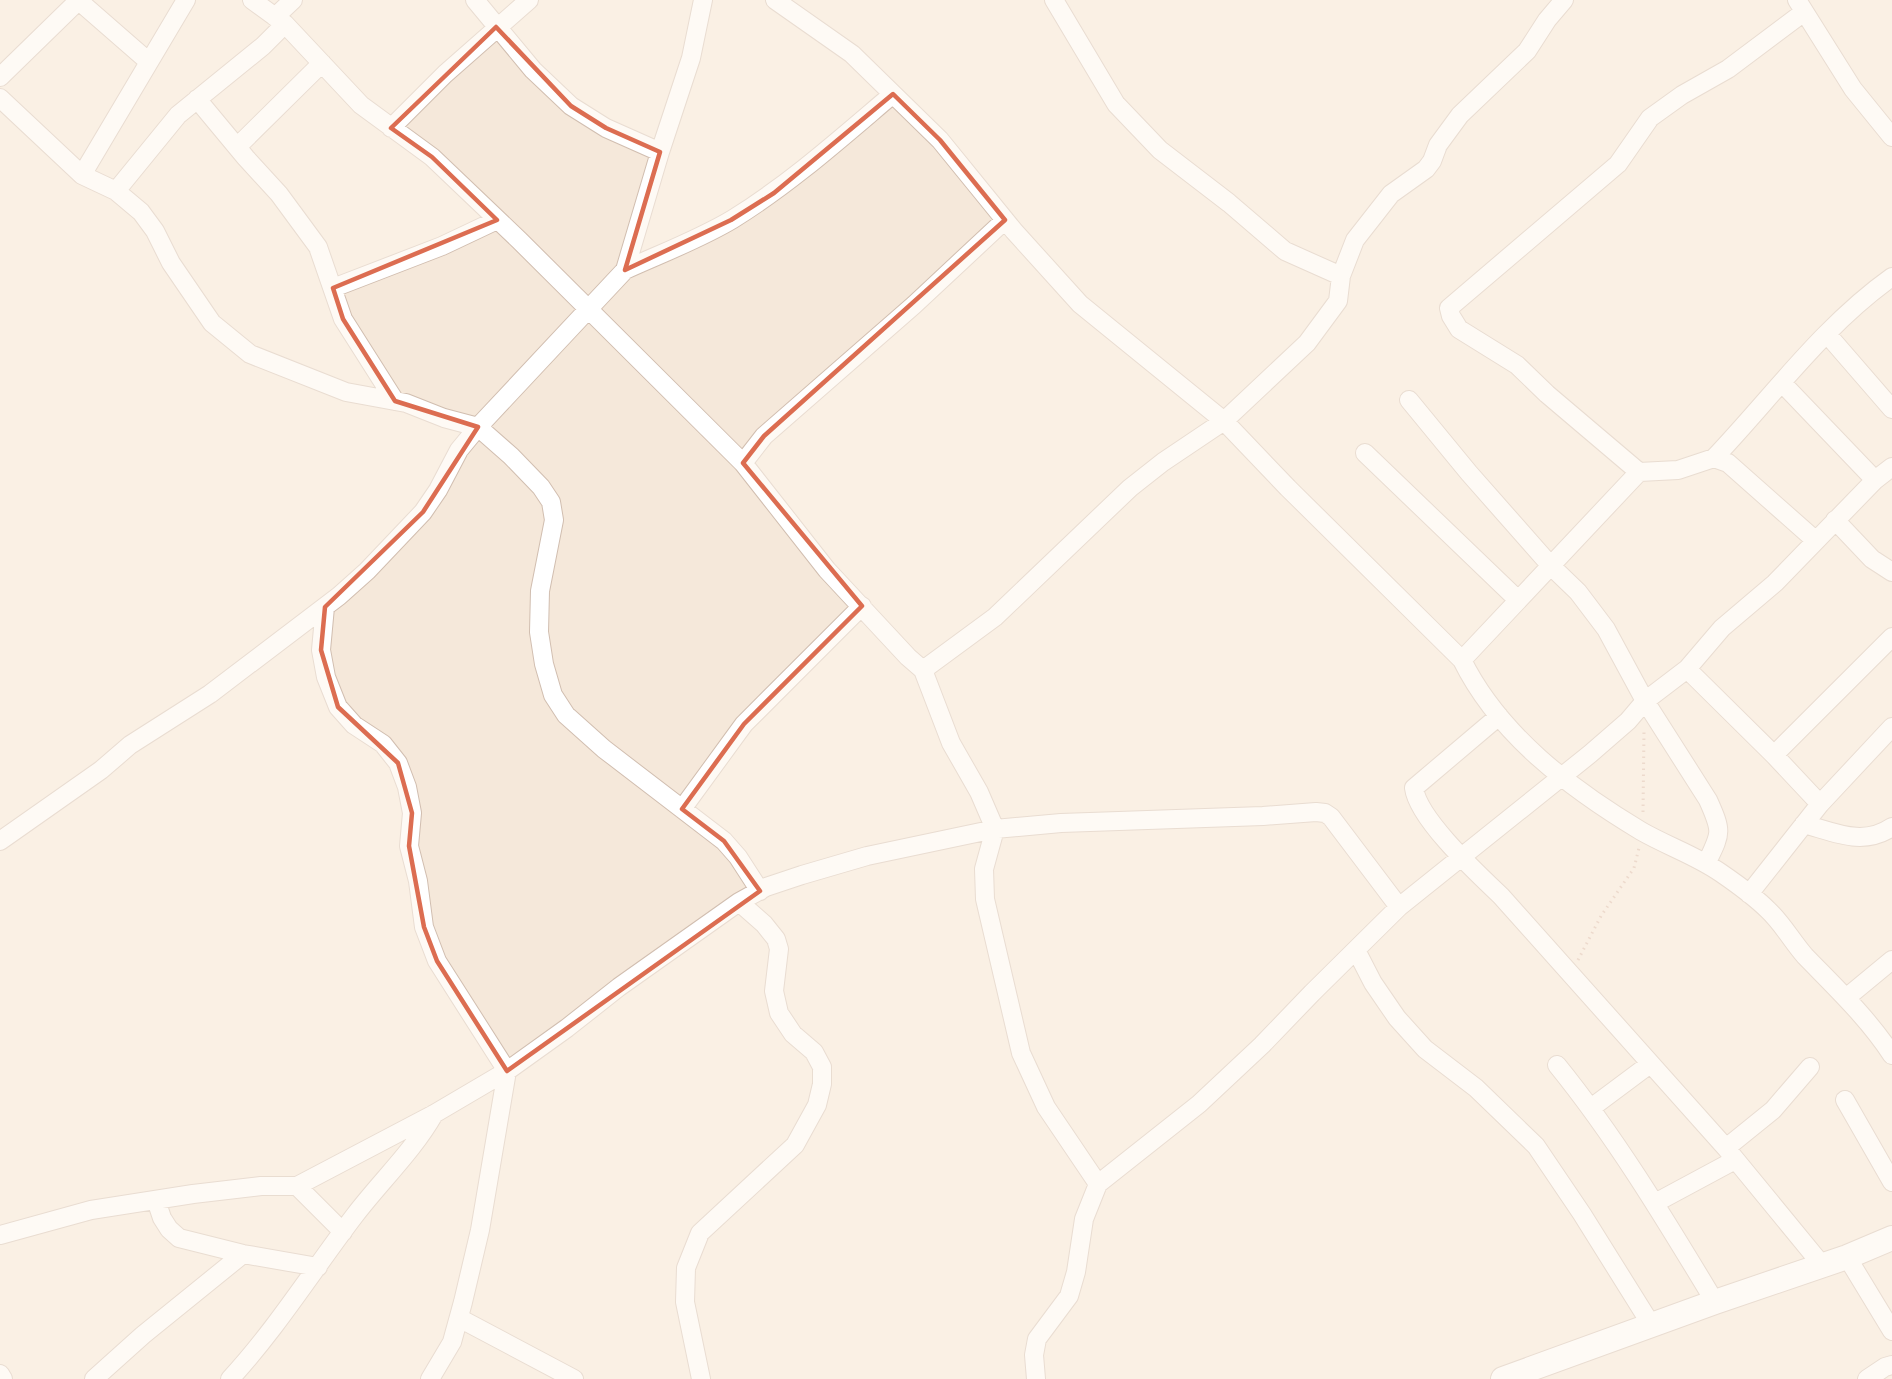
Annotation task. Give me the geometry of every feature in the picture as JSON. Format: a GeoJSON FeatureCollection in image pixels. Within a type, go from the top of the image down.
{"type":"FeatureCollection","features":[{"type":"Feature","properties":{"kind":"street"},"geometry":{"type":"LineString","coordinates":[[0,77],[79,0],[149,62]]}},
{"type":"Feature","properties":{"kind":"street"},"geometry":{"type":"LineString","coordinates":[[82,175],[186,0]]}},
{"type":"Feature","properties":{"kind":"street"},"geometry":{"type":"LineString","coordinates":[[252,0],[280,21],[361,105],[432,157],[590,309],[743,463],[827,570],[908,657],[923,670],[951,743],[979,792],[995,830],[984,869],[985,899],[1021,1053],[1046,1107],[1098,1184]]}},
{"type":"Feature","properties":{"kind":"street"},"geometry":{"type":"LineString","coordinates":[[116,191],[178,115],[263,45],[293,0]]}},
{"type":"Feature","properties":{"kind":"street"},"geometry":{"type":"LineString","coordinates":[[475,0],[533,70],[572,106],[606,128],[660,152]]}},
{"type":"Feature","properties":{"kind":"street"},"geometry":{"type":"LineString","coordinates":[[391,128],[445,74],[529,0]]}},
{"type":"Feature","properties":{"kind":"street"},"geometry":{"type":"LineString","coordinates":[[625,270],[691,58],[703,0]]}},
{"type":"Feature","properties":{"kind":"street"},"geometry":{"type":"LineString","coordinates":[[775,0],[852,54],[940,140],[1005,220],[1080,304],[1224,421],[1287,488],[1462,660],[1473,682],[1499,716],[1560,777],[1642,832],[1720,872],[1769,910],[1797,947],[1889,1044]]}},
{"type":"Feature","properties":{"kind":"street"},"geometry":{"type":"LineString","coordinates":[[1054,0],[1116,104],[1160,150],[1229,203],[1285,251],[1341,276]]}},
{"type":"Feature","properties":{"kind":"street"},"geometry":{"type":"LineString","coordinates":[[923,670],[995,617],[1130,488],[1163,462],[1224,421],[1307,343],[1338,301],[1341,276],[1355,240],[1391,194],[1426,169],[1438,146],[1460,115],[1527,51],[1547,20],[1564,0]]}},
{"type":"Feature","properties":{"kind":"street"},"geometry":{"type":"LineString","coordinates":[[1892,137],[1853,89],[1822,37],[1800,6],[1728,69],[1682,95],[1650,118],[1618,164],[1449,308],[1459,329],[1517,365],[1547,394],[1639,472],[1678,470],[1714,458],[1842,317],[1892,277]]}},
{"type":"Feature","properties":{"kind":"street"},"geometry":{"type":"LineString","coordinates":[[237,147],[322,63]]}},
{"type":"Feature","properties":{"kind":"street"},"geometry":{"type":"LineString","coordinates":[[0,842],[101,770],[130,745],[210,694],[325,607],[367,571],[423,512],[438,490],[459,450],[625,270],[731,220],[765,198],[815,161],[893,94]]}},
{"type":"Feature","properties":{"kind":"street"},"geometry":{"type":"LineString","coordinates":[[0,98],[82,175],[116,191],[141,212],[155,231],[171,263],[212,322],[250,354],[346,392],[405,403],[478,428],[511,456],[541,487],[551,502],[554,520],[540,591],[539,632],[544,664],[553,695],[566,715],[604,749],[724,841],[738,857],[760,891]]}},
{"type":"Feature","properties":{"kind":"street"},"geometry":{"type":"LineString","coordinates":[[197,99],[279,194],[318,247],[343,319],[395,401]]}},
{"type":"Feature","properties":{"kind":"street"},"geometry":{"type":"LineString","coordinates":[[333,288],[442,246],[497,220]]}},
{"type":"Feature","properties":{"kind":"street"},"geometry":{"type":"LineString","coordinates":[[743,463],[764,436],[914,305],[1005,220]]}},
{"type":"Feature","properties":{"kind":"street"},"geometry":{"type":"LineString","coordinates":[[1827,334],[1892,409]]}},
{"type":"Feature","properties":{"kind":"street"},"geometry":{"type":"LineString","coordinates":[[1783,384],[1875,480]]}},
{"type":"Feature","properties":{"kind":"street"},"geometry":{"type":"LineString","coordinates":[[1409,400],[1469,473],[1551,566],[1578,592],[1606,629],[1645,701],[1708,800],[1716,818],[1720,836],[1706,864]]}},
{"type":"Feature","properties":{"kind":"street"},"geometry":{"type":"LineString","coordinates":[[1365,453],[1518,600]]}},
{"type":"Feature","properties":{"kind":"street"},"geometry":{"type":"LineString","coordinates":[[1714,458],[1728,463],[1815,540]]}},
{"type":"Feature","properties":{"kind":"street"},"geometry":{"type":"LineString","coordinates":[[1036,1379],[1034,1354],[1037,1339],[1069,1296],[1076,1272],[1084,1219],[1098,1184],[1207,1097],[1399,907],[1628,721],[1645,701],[1687,669],[1722,628],[1775,583],[1875,480],[1892,467]]}},
{"type":"Feature","properties":{"kind":"street"},"geometry":{"type":"LineString","coordinates":[[1462,660],[1639,472]]}},
{"type":"Feature","properties":{"kind":"street"},"geometry":{"type":"LineString","coordinates":[[1835,520],[1872,559],[1892,572]]}},
{"type":"Feature","properties":{"kind":"street"},"geometry":{"type":"LineString","coordinates":[[682,809],[744,724],[862,606]]}},
{"type":"Feature","properties":{"kind":"street"},"geometry":{"type":"LineString","coordinates":[[325,607],[321,650],[326,677],[338,707],[354,724],[382,744],[398,763],[407,787],[411,813],[409,846],[418,881],[424,927],[437,961],[507,1071],[480,1230],[459,1318],[452,1342],[430,1379]]}},
{"type":"Feature","properties":{"kind":"street"},"geometry":{"type":"LineString","coordinates":[[1774,755],[1892,637]]}},
{"type":"Feature","properties":{"kind":"street"},"geometry":{"type":"LineString","coordinates":[[1687,669],[1820,804]]}},
{"type":"Feature","properties":{"kind":"street"},"geometry":{"type":"LineString","coordinates":[[1499,716],[1414,788],[1418,804],[1461,858],[1501,896],[1730,1154],[1822,1265]]}},
{"type":"Feature","properties":{"kind":"street"},"geometry":{"type":"LineString","coordinates":[[1749,894],[1820,804],[1892,727]]}},
{"type":"Feature","properties":{"kind":"street"},"geometry":{"type":"LineString","coordinates":[[0,1235],[91,1210],[261,1186],[297,1186],[434,1114],[507,1071],[619,987],[739,902],[760,891],[802,875],[867,856],[995,830],[1061,822],[1322,812],[1331,817],[1399,907]]}},
{"type":"Feature","properties":{"kind":"street"},"geometry":{"type":"LineString","coordinates":[[1804,824],[1862,839],[1874,837],[1892,827]]}},
{"type":"Feature","properties":{"kind":"street"},"geometry":{"type":"LineString","coordinates":[[701,1379],[685,1302],[686,1268],[700,1233],[795,1145],[817,1105],[822,1084],[822,1067],[814,1052],[794,1034],[779,1013],[774,991],[779,949],[776,939],[764,924],[739,902]]}},
{"type":"Feature","properties":{"kind":"street"},"geometry":{"type":"LineString","coordinates":[[1356,950],[1379,992],[1397,1018],[1425,1049],[1476,1088],[1536,1146],[1582,1214],[1652,1326]]}},
{"type":"Feature","properties":{"kind":"street"},"geometry":{"type":"LineString","coordinates":[[1846,998],[1892,960]]}},
{"type":"Feature","properties":{"kind":"street"},"geometry":{"type":"LineString","coordinates":[[1592,1108],[1650,1064]]}},
{"type":"Feature","properties":{"kind":"street"},"geometry":{"type":"LineString","coordinates":[[1557,1065],[1592,1108],[1655,1203],[1715,1302]]}},
{"type":"Feature","properties":{"kind":"street"},"geometry":{"type":"LineString","coordinates":[[1655,1203],[1730,1154],[1773,1110],[1810,1067]]}},
{"type":"Feature","properties":{"kind":"street"},"geometry":{"type":"LineString","coordinates":[[1845,1100],[1892,1182]]}},
{"type":"Feature","properties":{"kind":"street"},"geometry":{"type":"LineString","coordinates":[[230,1379],[254,1353],[375,1189],[423,1133],[434,1114]]}},
{"type":"Feature","properties":{"kind":"street"},"geometry":{"type":"LineString","coordinates":[[297,1186],[343,1232]]}},
{"type":"Feature","properties":{"kind":"street"},"geometry":{"type":"LineString","coordinates":[[156,1200],[162,1218],[169,1229],[180,1238],[243,1254],[318,1267]]}},
{"type":"Feature","properties":{"kind":"street"},"geometry":{"type":"LineString","coordinates":[[1503,1379],[1847,1257],[1892,1238]]}},
{"type":"Feature","properties":{"kind":"street"},"geometry":{"type":"LineString","coordinates":[[94,1379],[142,1335],[243,1254]]}},
{"type":"Feature","properties":{"kind":"street"},"geometry":{"type":"LineString","coordinates":[[1847,1257],[1892,1332]]}},
{"type":"Feature","properties":{"kind":"street"},"geometry":{"type":"LineString","coordinates":[[459,1318],[574,1379]]}},
{"type":"Feature","properties":{"kind":"street"},"geometry":{"type":"LineString","coordinates":[[1868,1379],[1884,1367],[1892,1365]]}},
{"type":"Feature","properties":{"kind":"street"},"geometry":{"type":"LineString","coordinates":[[0,1374],[3,1379]]}},
{"type":"Feature","properties":{"kind":"path"},"geometry":{"type":"LineString","coordinates":[[1571,975],[1601,916],[1634,868],[1642,832],[1645,701]]}},
{"type":"Feature","properties":{"kind":"highlighted area"},"geometry":{"type":"Polygon","coordinates":[[[496,27],[571,106],[606,128],[660,152],[625,270],[731,220],[774,193],[893,94],[940,140],[1005,220],[764,436],[743,463],[862,606],[744,724],[682,809],[724,841],[760,891],[507,1071],[437,961],[424,927],[409,846],[412,813],[398,763],[338,707],[321,650],[325,607],[423,512],[478,427],[395,401],[343,319],[333,288],[497,220],[432,157],[391,128],[496,27]]]}},
{"type":"Feature","properties":{"kind":"shaded area"},"geometry":{"type":"Polygon","coordinates":[[[0,0],[1892,0],[1892,1379],[0,1379],[0,0]]]}}]}
